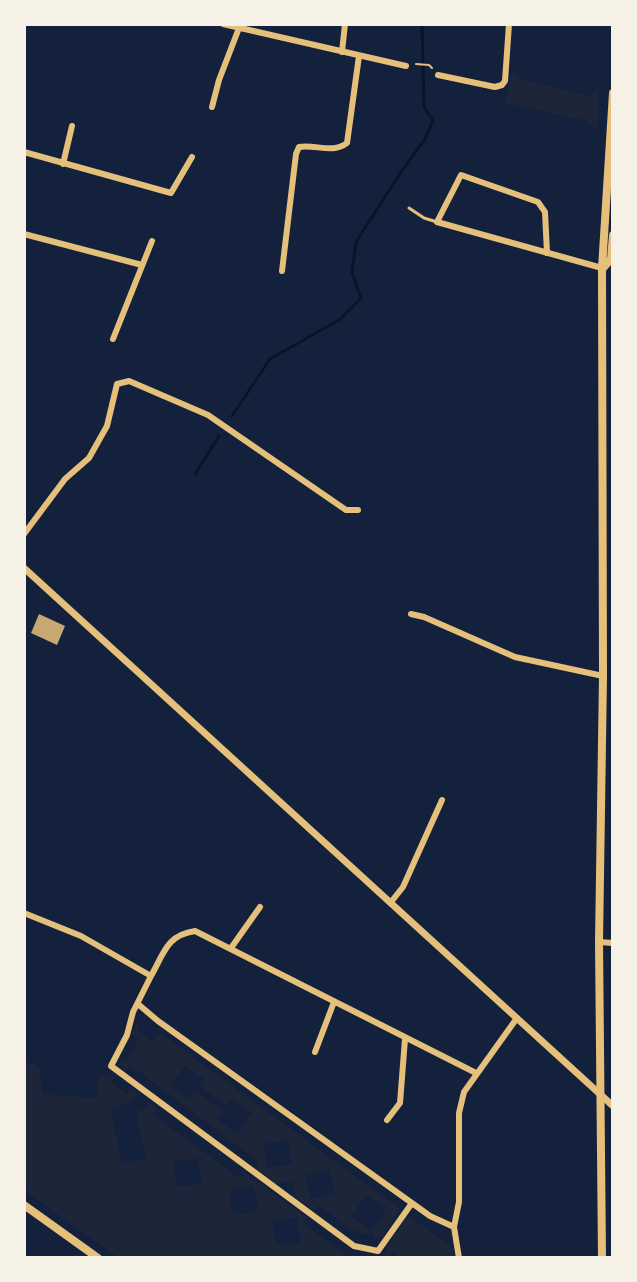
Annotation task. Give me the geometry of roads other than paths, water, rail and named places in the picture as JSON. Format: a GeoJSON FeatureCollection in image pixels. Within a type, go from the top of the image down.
{"type":"FeatureCollection","features":[{"type":"Feature","properties":{"kind":"main road"},"geometry":{"type":"LineString","coordinates":[[602,1258],[599,942],[603,676],[602,268],[609,196],[613,93]]}},
{"type":"Feature","properties":{"kind":"main road"},"geometry":{"type":"LineString","coordinates":[[602,268],[611,259],[613,235]]}},
{"type":"Feature","properties":{"kind":"main road"},"geometry":{"type":"LineString","coordinates":[[24,1205],[98,1258]]}},
{"type":"Feature","properties":{"kind":"street"},"geometry":{"type":"LineString","coordinates":[[223,24],[249,27],[406,66]]}},
{"type":"Feature","properties":{"kind":"street"},"geometry":{"type":"LineString","coordinates":[[342,52],[345,24]]}},
{"type":"Feature","properties":{"kind":"street"},"geometry":{"type":"LineString","coordinates":[[438,75],[495,87],[502,85],[505,81],[509,24]]}},
{"type":"Feature","properties":{"kind":"street"},"geometry":{"type":"LineString","coordinates":[[212,107],[239,28]]}},
{"type":"Feature","properties":{"kind":"street"},"geometry":{"type":"LineString","coordinates":[[282,271],[296,154],[299,147],[304,145],[336,149],[347,143],[359,56]]}},
{"type":"Feature","properties":{"kind":"street"},"geometry":{"type":"LineString","coordinates":[[63,164],[72,126]]}},
{"type":"Feature","properties":{"kind":"street"},"geometry":{"type":"LineString","coordinates":[[24,152],[171,193],[192,157]]}},
{"type":"Feature","properties":{"kind":"street"},"geometry":{"type":"LineString","coordinates":[[547,253],[545,212],[538,202],[461,175],[437,222],[547,253],[602,268]]}},
{"type":"Feature","properties":{"kind":"street"},"geometry":{"type":"LineString","coordinates":[[24,234],[142,265]]}},
{"type":"Feature","properties":{"kind":"street"},"geometry":{"type":"LineString","coordinates":[[113,339],[152,241]]}},
{"type":"Feature","properties":{"kind":"street"},"geometry":{"type":"LineString","coordinates":[[24,534],[65,479],[89,458],[107,426],[117,384],[129,381],[208,415],[346,510],[358,510]]}},
{"type":"Feature","properties":{"kind":"street"},"geometry":{"type":"LineString","coordinates":[[24,568],[613,1106]]}},
{"type":"Feature","properties":{"kind":"street"},"geometry":{"type":"LineString","coordinates":[[411,614],[515,657],[603,676]]}},
{"type":"Feature","properties":{"kind":"street"},"geometry":{"type":"LineString","coordinates":[[391,902],[403,887],[442,800]]}},
{"type":"Feature","properties":{"kind":"street"},"geometry":{"type":"LineString","coordinates":[[231,948],[260,907]]}},
{"type":"Feature","properties":{"kind":"street"},"geometry":{"type":"LineString","coordinates":[[24,913],[81,936],[151,976]]}},
{"type":"Feature","properties":{"kind":"street"},"geometry":{"type":"LineString","coordinates":[[412,1203],[379,1254],[354,1246],[111,1066],[127,1035],[133,1012],[172,938],[195,931],[476,1073]]}},
{"type":"Feature","properties":{"kind":"street"},"geometry":{"type":"LineString","coordinates":[[599,942],[613,943]]}},
{"type":"Feature","properties":{"kind":"street"},"geometry":{"type":"LineString","coordinates":[[315,1052],[334,1002]]}},
{"type":"Feature","properties":{"kind":"street"},"geometry":{"type":"LineString","coordinates":[[138,1004],[430,1216],[454,1227]]}},
{"type":"Feature","properties":{"kind":"street"},"geometry":{"type":"LineString","coordinates":[[459,1258],[454,1227],[459,1202],[459,1113],[464,1092],[517,1018]]}},
{"type":"Feature","properties":{"kind":"street"},"geometry":{"type":"LineString","coordinates":[[387,1120],[400,1103],[405,1039]]}},
{"type":"Feature","properties":{"kind":"lane"},"geometry":{"type":"LineString","coordinates":[[409,208],[437,222]]}},
{"type":"Feature","properties":{"kind":"waterway"},"geometry":{"type":"LineString","coordinates":[[232,416],[270,359],[339,320],[361,298],[352,272],[356,242],[425,139],[433,120],[424,107],[422,24]]}},
{"type":"Feature","properties":{"kind":"waterway"},"geometry":{"type":"LineString","coordinates":[[195,474],[219,436]]}}]}
